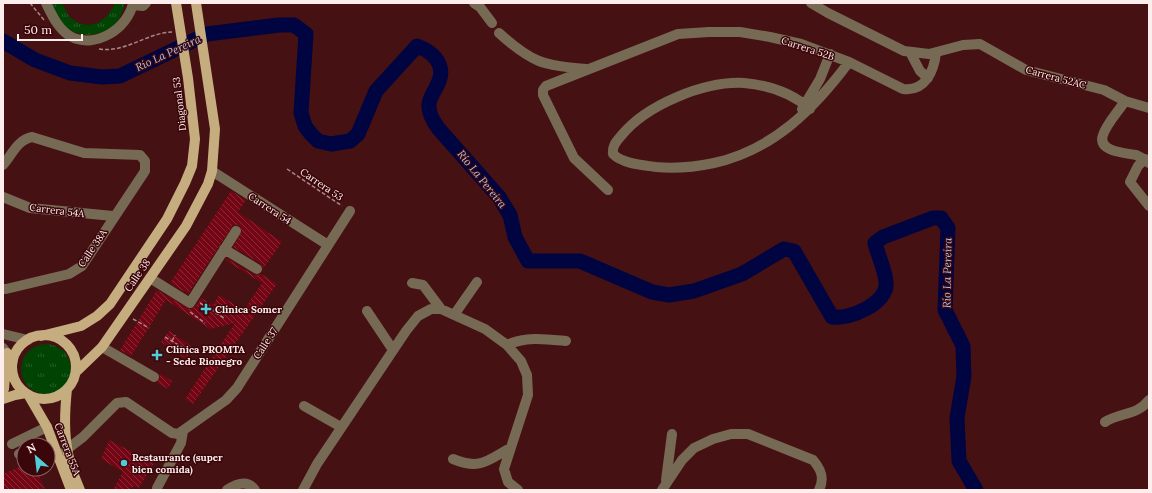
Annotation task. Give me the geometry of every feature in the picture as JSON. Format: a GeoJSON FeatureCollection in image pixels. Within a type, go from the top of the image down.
{"type":"FeatureCollection","features":[{"type":"Feature","properties":{"kind":"main road","name":"Diagonal 53"},"geometry":{"type":"LineString","coordinates":[[176,3],[188,78],[195,139],[192,166],[178,200]]}},
{"type":"Feature","properties":{"kind":"main road"},"geometry":{"type":"LineString","coordinates":[[196,3],[202,33],[215,129],[212,171]]}},
{"type":"Feature","properties":{"kind":"main road","name":"Calle 38"},"geometry":{"type":"LineString","coordinates":[[76,372],[102,347],[186,226],[208,184],[212,171]]}},
{"type":"Feature","properties":{"kind":"main road","name":"Calle 38"},"geometry":{"type":"LineString","coordinates":[[41,336],[81,326],[97,316],[110,304],[178,200]]}},
{"type":"Feature","properties":{"kind":"main road"},"geometry":{"type":"LineString","coordinates":[[3,399],[15,395],[28,395],[48,399],[55,397],[67,389],[73,381],[76,372],[76,364],[70,348],[57,338],[41,336],[28,340],[18,349],[7,354]]}},
{"type":"Feature","properties":{"kind":"main road"},"geometry":{"type":"LineString","coordinates":[[7,354],[13,376],[18,386],[28,395]]}},
{"type":"Feature","properties":{"kind":"main road"},"geometry":{"type":"LineString","coordinates":[[4,390],[7,354]]}},
{"type":"Feature","properties":{"kind":"main road"},"geometry":{"type":"LineString","coordinates":[[4,390],[13,376]]}},
{"type":"Feature","properties":{"kind":"main road","name":"Carrera 55A"},"geometry":{"type":"LineString","coordinates":[[67,389],[64,417],[66,450],[71,469],[80,490]]}},
{"type":"Feature","properties":{"kind":"main road","name":"Carrera 55A"},"geometry":{"type":"LineString","coordinates":[[28,395],[47,427],[49,437]]}},
{"type":"Feature","properties":{"kind":"main road","name":"Carrera 55A"},"geometry":{"type":"LineString","coordinates":[[56,456],[71,490]]}},
{"type":"Feature","properties":{"kind":"street"},"geometry":{"type":"LineString","coordinates":[[46,3],[56,21],[66,33],[79,39],[94,40],[114,32],[122,23],[133,4],[143,6],[146,3]]}},
{"type":"Feature","properties":{"kind":"street"},"geometry":{"type":"LineString","coordinates":[[474,3],[480,7],[492,24]]}},
{"type":"Feature","properties":{"kind":"street","name":"Carrera 52AC"},"geometry":{"type":"LineString","coordinates":[[811,3],[828,13],[910,52],[923,54],[936,53],[963,45],[980,44],[1026,70],[1104,90],[1125,100],[1149,108]]}},
{"type":"Feature","properties":{"kind":"street","name":"Carrera 52B"},"geometry":{"type":"LineString","coordinates":[[608,190],[574,158],[543,95],[543,90],[546,86],[678,34],[740,32],[770,37],[830,54],[850,62],[903,89],[916,89],[928,78]]}},
{"type":"Feature","properties":{"kind":"street"},"geometry":{"type":"LineString","coordinates":[[499,33],[520,52],[538,62],[588,69]]}},
{"type":"Feature","properties":{"kind":"street"},"geometry":{"type":"LineString","coordinates":[[910,52],[920,71],[928,78],[935,62],[936,53]]}},
{"type":"Feature","properties":{"kind":"street"},"geometry":{"type":"LineString","coordinates":[[808,107],[830,54]]}},
{"type":"Feature","properties":{"kind":"street"},"geometry":{"type":"LineString","coordinates":[[808,107],[790,95],[772,88],[743,83],[716,85],[667,102],[648,112],[627,128],[614,145],[613,154],[617,158],[636,164],[667,168],[694,167],[731,159],[774,139],[792,125],[850,62]]}},
{"type":"Feature","properties":{"kind":"street"},"geometry":{"type":"LineString","coordinates":[[1125,100],[1105,131],[1102,137],[1103,142],[1114,152],[1138,156],[1147,161]]}},
{"type":"Feature","properties":{"kind":"street","name":"Calle 38A"},"geometry":{"type":"LineString","coordinates":[[3,165],[13,154],[19,143],[25,138],[32,137],[84,153],[140,155],[145,161],[145,171],[113,216],[82,266],[76,271],[3,289]]}},
{"type":"Feature","properties":{"kind":"street"},"geometry":{"type":"LineString","coordinates":[[1147,161],[1138,166],[1130,182],[1149,206]]}},
{"type":"Feature","properties":{"kind":"street","name":"Carrera 54"},"geometry":{"type":"LineString","coordinates":[[212,171],[328,245]]}},
{"type":"Feature","properties":{"kind":"street","name":"Carrera 54A"},"geometry":{"type":"LineString","coordinates":[[3,197],[30,208],[113,216]]}},
{"type":"Feature","properties":{"kind":"street","name":"Calle 37"},"geometry":{"type":"LineString","coordinates":[[66,450],[83,438],[117,403],[126,402],[172,433],[178,434],[226,400],[237,388],[350,211]]}},
{"type":"Feature","properties":{"kind":"street"},"geometry":{"type":"LineString","coordinates":[[150,278],[190,303],[236,230]]}},
{"type":"Feature","properties":{"kind":"street"},"geometry":{"type":"LineString","coordinates":[[224,249],[257,269]]}},
{"type":"Feature","properties":{"kind":"street"},"geometry":{"type":"LineString","coordinates":[[454,315],[477,282]]}},
{"type":"Feature","properties":{"kind":"street"},"geometry":{"type":"LineString","coordinates":[[412,283],[423,285],[441,309]]}},
{"type":"Feature","properties":{"kind":"street"},"geometry":{"type":"LineString","coordinates":[[303,490],[317,464],[341,427],[412,322],[418,316],[431,309],[441,309],[485,329],[507,345],[521,361],[527,375],[528,395],[526,405],[504,469],[508,482],[518,490]]}},
{"type":"Feature","properties":{"kind":"street"},"geometry":{"type":"LineString","coordinates":[[367,311],[393,350]]}},
{"type":"Feature","properties":{"kind":"street"},"geometry":{"type":"LineString","coordinates":[[3,334],[28,340]]}},
{"type":"Feature","properties":{"kind":"street"},"geometry":{"type":"LineString","coordinates":[[507,345],[525,339],[545,339],[566,342]]}},
{"type":"Feature","properties":{"kind":"street"},"geometry":{"type":"LineString","coordinates":[[102,347],[154,377]]}},
{"type":"Feature","properties":{"kind":"street"},"geometry":{"type":"LineString","coordinates":[[1105,422],[1121,414],[1133,413],[1149,400]]}},
{"type":"Feature","properties":{"kind":"street"},"geometry":{"type":"LineString","coordinates":[[304,406],[341,427]]}},
{"type":"Feature","properties":{"kind":"street"},"geometry":{"type":"LineString","coordinates":[[12,444],[47,427]]}},
{"type":"Feature","properties":{"kind":"street"},"geometry":{"type":"LineString","coordinates":[[157,488],[181,443],[183,431]]}},
{"type":"Feature","properties":{"kind":"street"},"geometry":{"type":"LineString","coordinates":[[664,487],[672,434]]}},
{"type":"Feature","properties":{"kind":"street"},"geometry":{"type":"LineString","coordinates":[[664,487],[682,460],[694,448],[713,439],[731,434],[748,434],[813,460],[819,467],[822,477],[820,490]]}},
{"type":"Feature","properties":{"kind":"street"},"geometry":{"type":"LineString","coordinates":[[453,459],[467,465],[475,465],[483,463],[510,448]]}},
{"type":"Feature","properties":{"kind":"street"},"geometry":{"type":"LineString","coordinates":[[227,490],[237,483],[246,484],[255,490]]}},
{"type":"Feature","properties":{"kind":"path","name":"Carrera 53"},"geometry":{"type":"LineString","coordinates":[[287,169],[350,211]]}},
{"type":"Feature","properties":{"kind":"path"},"geometry":{"type":"LineString","coordinates":[[204,306],[207,302]]}},
{"type":"Feature","properties":{"kind":"path"},"geometry":{"type":"LineString","coordinates":[[217,313],[223,303]]}},
{"type":"Feature","properties":{"kind":"path"},"geometry":{"type":"LineString","coordinates":[[189,312],[205,323]]}},
{"type":"Feature","properties":{"kind":"path"},"geometry":{"type":"LineString","coordinates":[[135,320],[149,328]]}},
{"type":"Feature","properties":{"kind":"path"},"geometry":{"type":"LineString","coordinates":[[172,341],[175,335]]}},
{"type":"Feature","properties":{"kind":"path"},"geometry":{"type":"LineString","coordinates":[[165,337],[185,350]]}},
{"type":"Feature","properties":{"kind":"green space"},"geometry":{"type":"Polygon","coordinates":[[[51,3],[62,3],[72,19],[85,25],[92,25],[98,23],[108,15],[115,3],[125,3],[118,20],[108,30],[102,33],[88,35],[74,32],[65,27],[60,21],[51,3]]]}},
{"type":"Feature","properties":{"kind":"green space"},"geometry":{"type":"Polygon","coordinates":[[[46,344],[56,346],[64,351],[69,359],[71,369],[69,379],[64,387],[56,392],[46,394],[36,392],[28,387],[23,379],[21,369],[23,359],[28,351],[36,346],[46,344]]]}},
{"type":"Feature","properties":{"kind":"building"},"geometry":{"type":"Polygon","coordinates":[[[231,191],[246,200],[238,212],[282,242],[263,269],[260,263],[233,247],[242,231],[239,225],[233,225],[188,294],[170,283],[231,191]]]}},
{"type":"Feature","properties":{"kind":"building"},"geometry":{"type":"Polygon","coordinates":[[[226,258],[254,275],[261,274],[277,284],[193,404],[185,399],[235,323],[210,329],[166,300],[131,356],[120,350],[157,290],[189,309],[195,307],[201,298],[213,305],[219,295],[244,310],[262,283],[225,260],[226,258]]]}},
{"type":"Feature","properties":{"kind":"building"},"geometry":{"type":"Polygon","coordinates":[[[169,331],[194,348],[186,359],[161,342],[169,331]]]}},
{"type":"Feature","properties":{"kind":"building"},"geometry":{"type":"Polygon","coordinates":[[[159,373],[172,381],[168,389],[157,383],[160,377],[159,373]]]}},
{"type":"Feature","properties":{"kind":"building"},"geometry":{"type":"Polygon","coordinates":[[[109,440],[154,463],[139,488],[135,486],[128,490],[113,490],[123,472],[101,459],[109,440]]]}},
{"type":"Feature","properties":{"kind":"building"},"geometry":{"type":"Polygon","coordinates":[[[16,468],[16,477],[39,477],[45,490],[3,490],[3,474],[16,468]]]}},
{"type":"Feature","properties":{"kind":"waterway","name":"Río La Pereira"},"geometry":{"type":"LineString","coordinates":[[3,41],[35,60],[70,73],[102,77],[120,76],[207,34],[279,25],[294,25],[306,34],[301,113],[305,126],[318,141],[331,144],[350,141],[358,134],[376,91],[417,46],[431,54],[438,62],[440,67],[441,72],[438,85],[429,104],[429,111],[433,120],[438,128],[499,197],[510,215],[515,237],[528,261],[580,261],[652,292],[669,295],[694,291],[742,274],[784,249],[794,251],[832,317],[848,316],[857,313],[875,303],[885,290],[886,282],[883,267],[875,243],[883,237],[933,218],[941,218],[948,228],[945,310],[963,346],[964,376],[957,418],[959,461],[976,490]]}},
{"type":"Feature","properties":{"kind":"place","name":"Clínica Somer"},"geometry":{"type":"Point","coordinates":[206,309]}},
{"type":"Feature","properties":{"kind":"place","name":"Clínica PROMTA - Sede Rionegro"},"geometry":{"type":"Point","coordinates":[157,355]}},
{"type":"Feature","properties":{"kind":"place","name":"Restaurante (super bien comida)"},"geometry":{"type":"Point","coordinates":[124,463]}}]}
